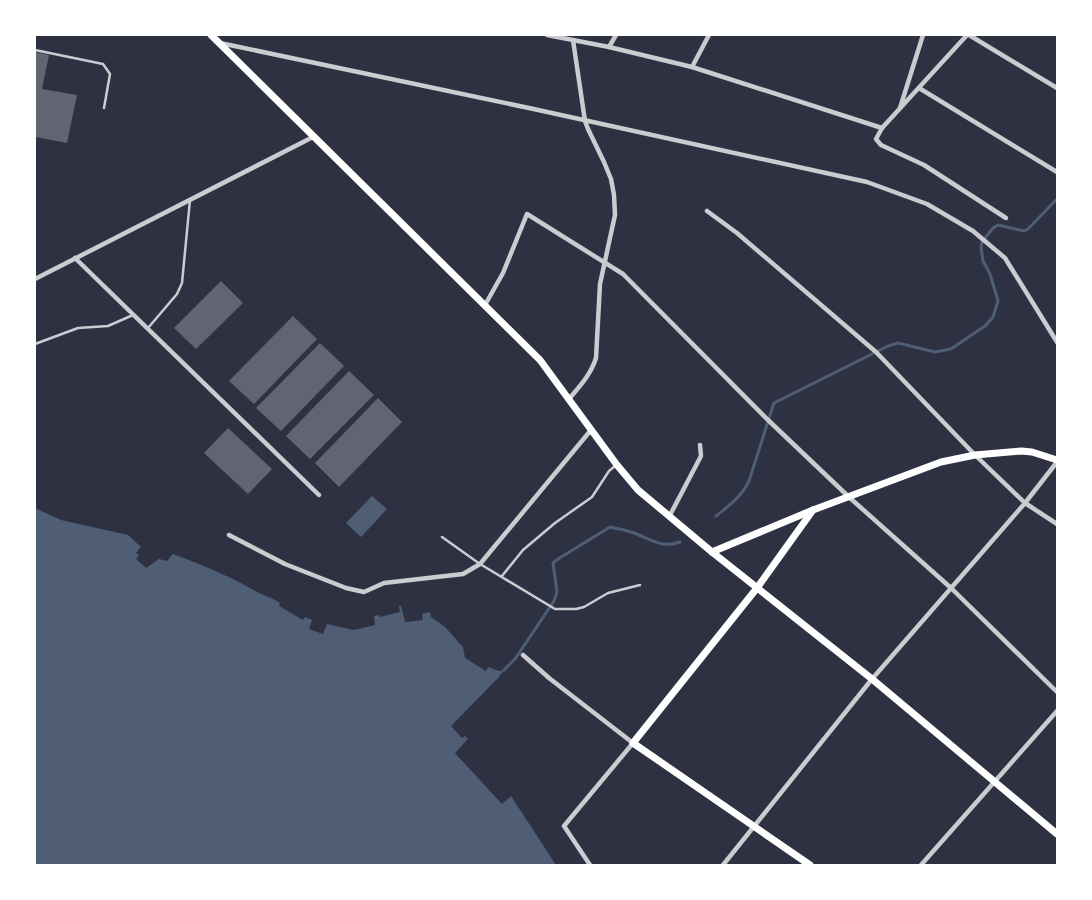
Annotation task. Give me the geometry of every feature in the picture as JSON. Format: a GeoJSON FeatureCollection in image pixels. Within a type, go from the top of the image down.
{"type":"FeatureCollection","features":[{"type":"Feature","properties":{"kind":"main road"},"geometry":{"type":"LineString","coordinates":[[211,35],[540,360],[616,465],[638,490],[712,552],[872,679],[1057,834]]}},
{"type":"Feature","properties":{"kind":"main road"},"geometry":{"type":"LineString","coordinates":[[712,552],[813,510],[850,498],[941,462],[975,455],[1021,451],[1032,452],[1057,461]]}},
{"type":"Feature","properties":{"kind":"main road"},"geometry":{"type":"LineString","coordinates":[[810,865],[634,743],[757,588],[813,510]]}},
{"type":"Feature","properties":{"kind":"street"},"geometry":{"type":"LineString","coordinates":[[548,35],[609,47],[692,67],[882,128]]}},
{"type":"Feature","properties":{"kind":"street"},"geometry":{"type":"LineString","coordinates":[[609,47],[616,35]]}},
{"type":"Feature","properties":{"kind":"street"},"geometry":{"type":"LineString","coordinates":[[692,67],[710,35]]}},
{"type":"Feature","properties":{"kind":"street"},"geometry":{"type":"LineString","coordinates":[[900,109],[923,35]]}},
{"type":"Feature","properties":{"kind":"street"},"geometry":{"type":"LineString","coordinates":[[1006,218],[924,165],[881,145],[876,139],[882,128],[968,35],[1057,88]]}},
{"type":"Feature","properties":{"kind":"street"},"geometry":{"type":"LineString","coordinates":[[568,399],[588,376],[596,358],[600,284],[615,215],[611,180],[585,121],[573,40]]}},
{"type":"Feature","properties":{"kind":"street"},"geometry":{"type":"LineString","coordinates":[[219,43],[867,182],[927,204],[973,231],[1005,258],[1057,342]]}},
{"type":"Feature","properties":{"kind":"street"},"geometry":{"type":"LineString","coordinates":[[919,88],[1057,172]]}},
{"type":"Feature","properties":{"kind":"street"},"geometry":{"type":"LineString","coordinates":[[35,279],[313,137]]}},
{"type":"Feature","properties":{"kind":"street"},"geometry":{"type":"LineString","coordinates":[[707,211],[737,234],[876,352],[975,455],[1025,503],[1057,524]]}},
{"type":"Feature","properties":{"kind":"street"},"geometry":{"type":"LineString","coordinates":[[485,305],[503,273],[527,214],[623,274],[768,420],[850,498],[951,588],[1057,692]]}},
{"type":"Feature","properties":{"kind":"street"},"geometry":{"type":"LineString","coordinates":[[75,258],[319,495]]}},
{"type":"Feature","properties":{"kind":"street"},"geometry":{"type":"LineString","coordinates":[[228,536],[285,564],[346,588],[364,592],[384,583],[463,574],[480,564],[591,430]]}},
{"type":"Feature","properties":{"kind":"street"},"geometry":{"type":"LineString","coordinates":[[669,517],[701,456],[700,445]]}},
{"type":"Feature","properties":{"kind":"street"},"geometry":{"type":"LineString","coordinates":[[723,865],[872,679],[1025,503],[1057,461]]}},
{"type":"Feature","properties":{"kind":"street"},"geometry":{"type":"LineString","coordinates":[[523,655],[549,678],[634,743],[564,826],[590,865]]}},
{"type":"Feature","properties":{"kind":"street"},"geometry":{"type":"LineString","coordinates":[[922,865],[1057,711]]}},
{"type":"Feature","properties":{"kind":"lane"},"geometry":{"type":"LineString","coordinates":[[35,50],[103,64],[110,74],[104,108]]}},
{"type":"Feature","properties":{"kind":"lane"},"geometry":{"type":"LineString","coordinates":[[147,329],[177,294],[182,283],[190,200]]}},
{"type":"Feature","properties":{"kind":"lane"},"geometry":{"type":"LineString","coordinates":[[35,344],[78,328],[108,326],[133,315]]}},
{"type":"Feature","properties":{"kind":"lane"},"geometry":{"type":"LineString","coordinates":[[502,576],[524,550],[556,523],[592,497],[609,471],[616,465]]}},
{"type":"Feature","properties":{"kind":"lane"},"geometry":{"type":"LineString","coordinates":[[442,537],[480,564],[555,609],[576,610],[608,593],[640,585]]}},
{"type":"Feature","properties":{"kind":"water"},"geometry":{"type":"Polygon","coordinates":[[[372,496],[387,509],[361,537],[346,523],[372,496]]]}},
{"type":"Feature","properties":{"kind":"water"},"geometry":{"type":"Polygon","coordinates":[[[35,508],[61,520],[128,535],[141,547],[136,553],[139,555],[136,559],[146,568],[159,559],[167,561],[173,554],[213,570],[277,601],[280,603],[279,606],[303,620],[305,617],[312,620],[309,629],[323,634],[327,624],[354,630],[375,625],[374,616],[379,615],[380,617],[400,612],[399,606],[401,606],[405,622],[423,620],[422,614],[430,612],[431,617],[445,627],[463,647],[465,658],[486,671],[488,667],[499,671],[504,670],[451,726],[462,738],[465,736],[468,739],[455,753],[502,804],[511,796],[556,865],[35,865],[35,508]]]}},
{"type":"Feature","properties":{"kind":"building"},"geometry":{"type":"Polygon","coordinates":[[[35,52],[49,55],[42,89],[77,95],[67,143],[35,137],[35,52]]]}},
{"type":"Feature","properties":{"kind":"building"},"geometry":{"type":"Polygon","coordinates":[[[221,281],[243,303],[196,349],[174,328],[221,281]]]}},
{"type":"Feature","properties":{"kind":"building"},"geometry":{"type":"Polygon","coordinates":[[[293,316],[317,339],[254,404],[229,381],[293,316]]]}},
{"type":"Feature","properties":{"kind":"building"},"geometry":{"type":"Polygon","coordinates":[[[320,343],[344,366],[281,431],[256,408],[320,343]]]}},
{"type":"Feature","properties":{"kind":"building"},"geometry":{"type":"Polygon","coordinates":[[[349,371],[374,395],[310,459],[286,436],[349,371]]]}},
{"type":"Feature","properties":{"kind":"building"},"geometry":{"type":"Polygon","coordinates":[[[378,398],[402,422],[339,487],[315,463],[378,398]]]}},
{"type":"Feature","properties":{"kind":"building"},"geometry":{"type":"Polygon","coordinates":[[[228,428],[272,469],[248,494],[204,453],[228,428]]]}},
{"type":"Feature","properties":{"kind":"waterway"},"geometry":{"type":"LineString","coordinates":[[716,516],[739,496],[746,487],[774,403],[888,346],[898,343],[935,352],[951,349],[985,326],[993,317],[998,301],[990,274],[983,261],[982,242],[993,228],[998,225],[1024,231],[1028,229],[1057,199]]}},
{"type":"Feature","properties":{"kind":"waterway"},"geometry":{"type":"LineString","coordinates":[[504,670],[515,659],[554,601],[557,592],[553,563],[558,559],[610,527],[631,532],[662,544],[680,542]]}}]}
